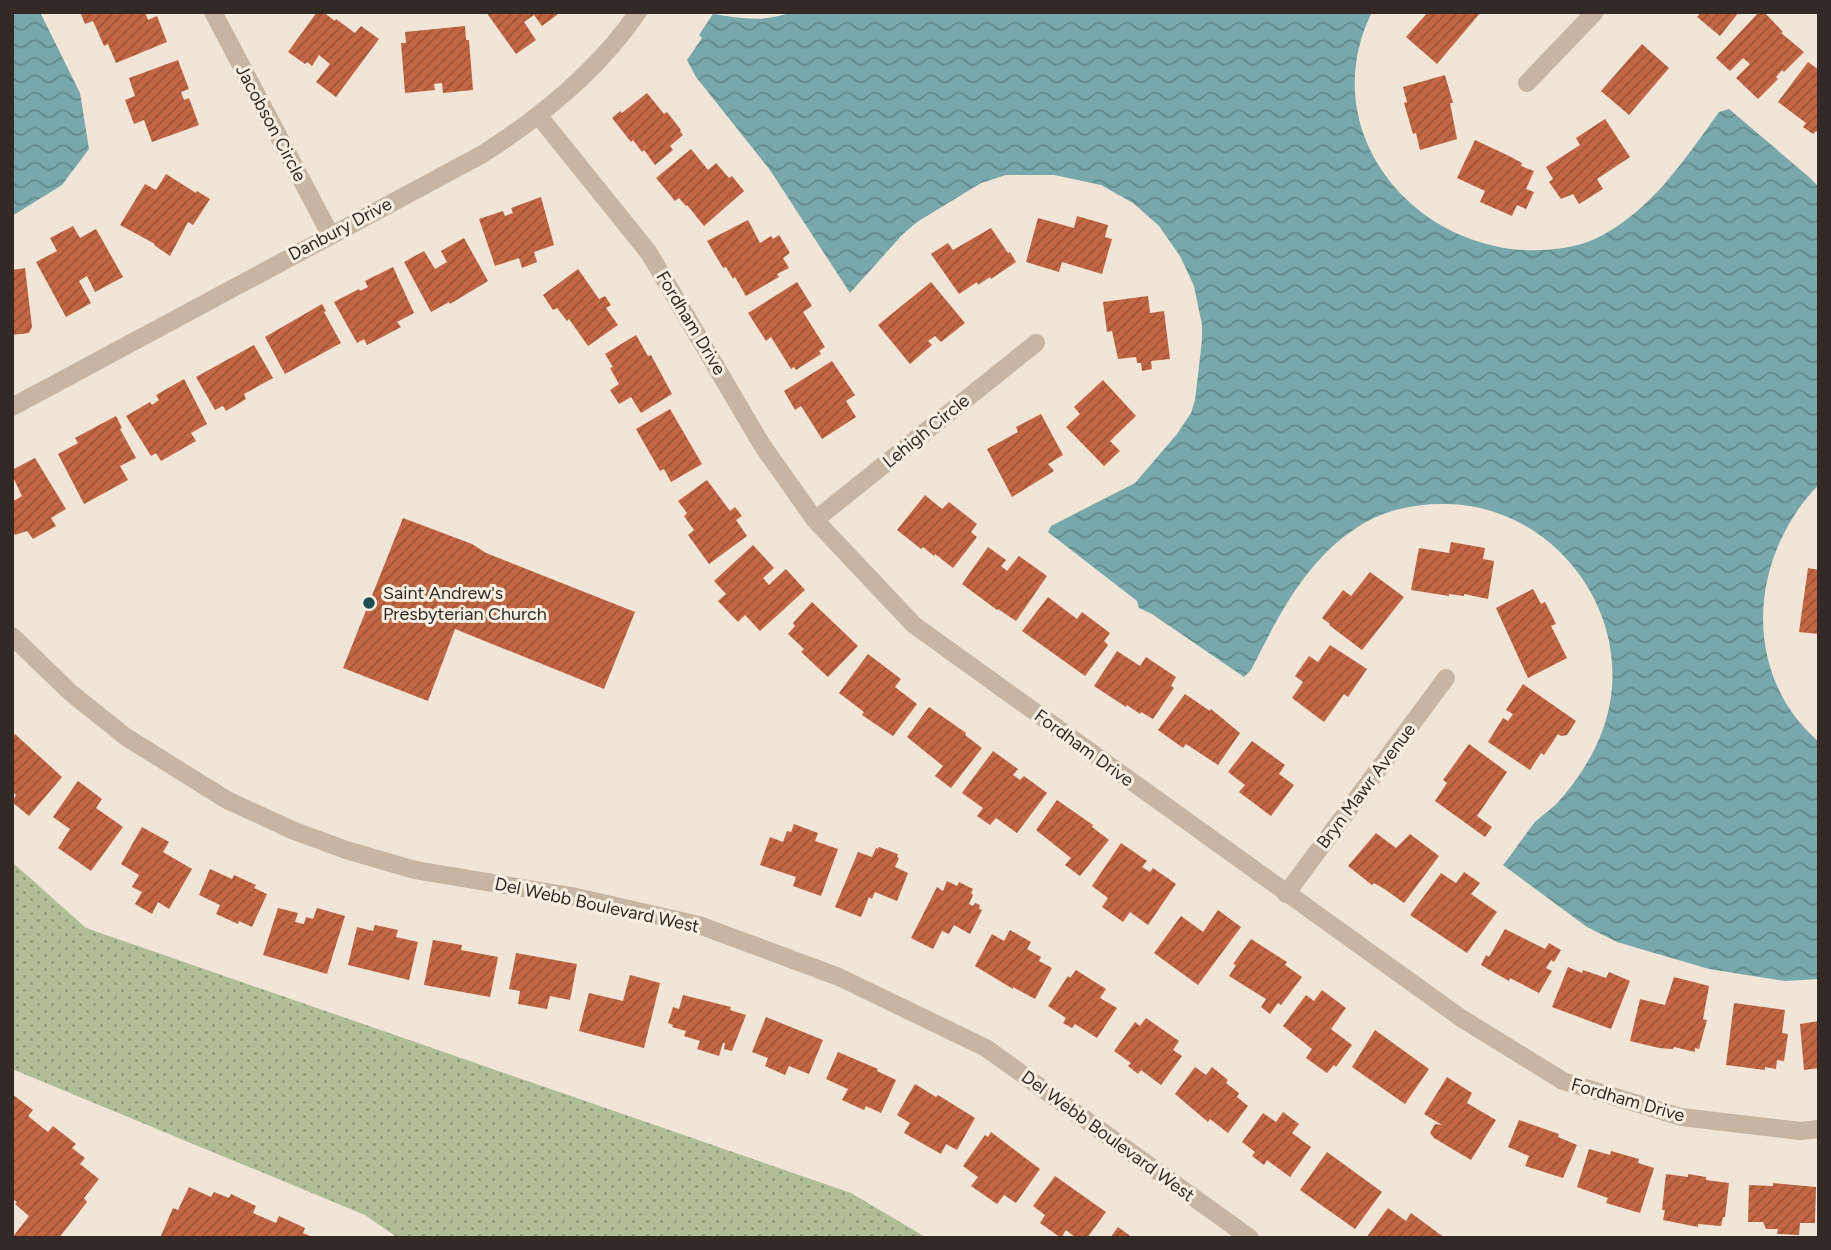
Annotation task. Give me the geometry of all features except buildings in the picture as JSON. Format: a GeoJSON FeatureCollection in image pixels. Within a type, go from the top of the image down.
{"type":"FeatureCollection","features":[{"type":"Feature","properties":{"kind":"street","name":"Jacobson Circle"},"geometry":{"type":"LineString","coordinates":[[213,12],[330,234]]}},
{"type":"Feature","properties":{"kind":"street","name":"Danbury Drive"},"geometry":{"type":"LineString","coordinates":[[12,407],[481,155],[569,91],[602,57],[638,12]]}},
{"type":"Feature","properties":{"kind":"street"},"geometry":{"type":"LineString","coordinates":[[1527,83],[1595,12]]}},
{"type":"Feature","properties":{"kind":"street","name":"Fordham Drive"},"geometry":{"type":"LineString","coordinates":[[538,116],[649,253],[762,444],[816,520],[914,625],[1461,1018],[1563,1081],[1681,1117],[1800,1131],[1819,1129]]}},
{"type":"Feature","properties":{"kind":"street","name":"Lehigh Circle"},"geometry":{"type":"LineString","coordinates":[[816,520],[1036,343]]}},
{"type":"Feature","properties":{"kind":"street","name":"Del Webb Boulevard West"},"geometry":{"type":"LineString","coordinates":[[12,636],[71,693],[126,737],[227,800],[292,830],[346,850],[415,870],[576,897],[699,925],[839,977],[986,1048],[1250,1238]]}},
{"type":"Feature","properties":{"kind":"street","name":"Bryn Mawr Avenue"},"geometry":{"type":"LineString","coordinates":[[1286,894],[1446,678]]}},
{"type":"Feature","properties":{"kind":"green space"},"geometry":{"type":"Polygon","coordinates":[[[12,862],[86,928],[851,1193],[927,1238],[398,1238],[365,1215],[12,1069],[12,862]]]}},
{"type":"Feature","properties":{"kind":"water"},"geometry":{"type":"Polygon","coordinates":[[[12,12],[40,12],[80,93],[89,149],[62,185],[12,216],[12,12]]]}},
{"type":"Feature","properties":{"kind":"water"},"geometry":{"type":"Polygon","coordinates":[[[791,12],[1372,12],[1358,53],[1355,93],[1362,131],[1379,166],[1403,196],[1434,221],[1470,239],[1511,249],[1565,248],[1595,239],[1615,228],[1650,200],[1719,112],[1729,109],[1809,177],[1819,187],[1819,485],[1796,513],[1776,551],[1767,580],[1763,609],[1764,639],[1770,667],[1781,694],[1797,719],[1819,742],[1819,979],[1785,981],[1709,969],[1617,942],[1587,927],[1503,865],[1535,822],[1559,801],[1584,767],[1603,729],[1612,689],[1611,650],[1600,612],[1582,578],[1556,549],[1525,526],[1488,510],[1448,504],[1406,507],[1366,522],[1346,535],[1312,568],[1285,607],[1251,670],[1244,677],[1152,614],[1139,608],[1137,601],[1048,532],[1051,526],[1135,483],[1177,434],[1191,413],[1195,400],[1202,325],[1194,286],[1180,256],[1159,226],[1133,203],[1101,185],[1054,175],[1006,175],[981,183],[917,222],[850,293],[770,170],[696,77],[687,60],[702,38],[699,35],[713,14],[762,19],[791,12]]]}},
{"type":"Feature","properties":{"kind":"place","name":"Saint Andrew's Presbyterian Church"},"geometry":{"type":"Point","coordinates":[369,603]}}]}
